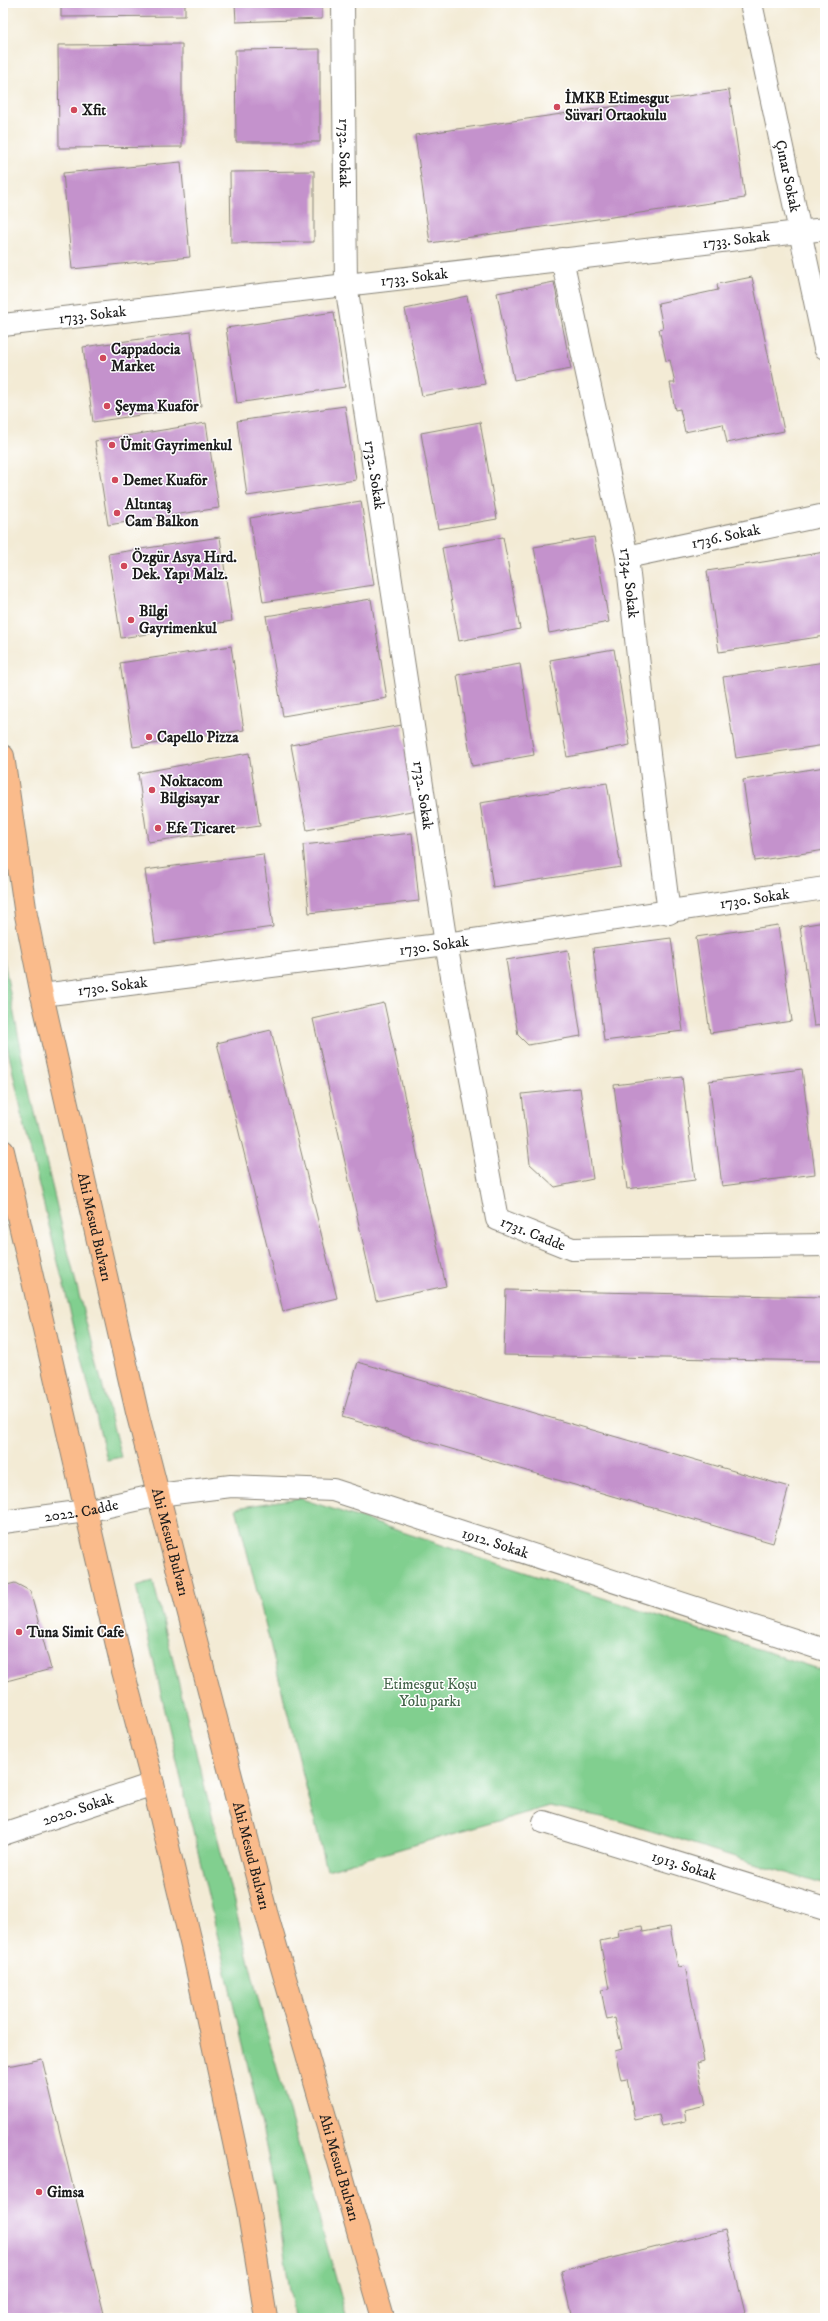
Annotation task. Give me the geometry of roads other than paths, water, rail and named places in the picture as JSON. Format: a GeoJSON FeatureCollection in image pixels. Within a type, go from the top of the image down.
{"type":"FeatureCollection","features":[{"type":"Feature","properties":{"kind":"main road","name":"Ahi Mesud Bulvarı"},"geometry":{"type":"LineString","coordinates":[[3,756],[26,915],[42,995],[137,1412],[266,1912],[383,2318]]}},
{"type":"Feature","properties":{"kind":"main road"},"geometry":{"type":"LineString","coordinates":[[3,1151],[123,1671],[153,1784],[194,1954],[248,2208],[266,2318]]}},
{"type":"Feature","properties":{"kind":"street","name":"1732. Sokak"},"geometry":{"type":"LineString","coordinates":[[343,3],[346,284],[446,944]]}},
{"type":"Feature","properties":{"kind":"street","name":"Çınar Sokak"},"geometry":{"type":"LineString","coordinates":[[751,3],[825,348]]}},
{"type":"Feature","properties":{"kind":"street","name":"1733. Sokak"},"geometry":{"type":"LineString","coordinates":[[3,325],[562,259],[825,230]]}},
{"type":"Feature","properties":{"kind":"street","name":"1734. Sokak"},"geometry":{"type":"LineString","coordinates":[[562,259],[627,557],[669,913]]}},
{"type":"Feature","properties":{"kind":"street","name":"1736. Sokak"},"geometry":{"type":"LineString","coordinates":[[627,557],[825,514]]}},
{"type":"Feature","properties":{"kind":"street","name":"1730. Sokak"},"geometry":{"type":"LineString","coordinates":[[42,995],[446,944],[669,913],[825,888]]}},
{"type":"Feature","properties":{"kind":"street","name":"1731. Cadde"},"geometry":{"type":"LineString","coordinates":[[446,944],[497,1219],[572,1249],[825,1245]]}},
{"type":"Feature","properties":{"kind":"street","name":"1912. Sokak"},"geometry":{"type":"LineString","coordinates":[[158,1495],[231,1486],[333,1490],[825,1650]]}},
{"type":"Feature","properties":{"kind":"street","name":"2022. Cadde"},"geometry":{"type":"LineString","coordinates":[[3,1522],[86,1511],[158,1495]]}},
{"type":"Feature","properties":{"kind":"street","name":"2020. Sokak"},"geometry":{"type":"LineString","coordinates":[[3,1834],[153,1784]]}},
{"type":"Feature","properties":{"kind":"street","name":"1913. Sokak"},"geometry":{"type":"LineString","coordinates":[[544,1822],[825,1909]]}},
{"type":"Feature","properties":{"kind":"place","name":"İMKB Etimesgut Süvari Ortaokulu"},"geometry":{"type":"Point","coordinates":[557,107]}},
{"type":"Feature","properties":{"kind":"place","name":"Xfit"},"geometry":{"type":"Point","coordinates":[74,110]}},
{"type":"Feature","properties":{"kind":"place","name":"Cappadocia Market"},"geometry":{"type":"Point","coordinates":[103,358]}},
{"type":"Feature","properties":{"kind":"place","name":"Şeyma Kuaför"},"geometry":{"type":"Point","coordinates":[107,406]}},
{"type":"Feature","properties":{"kind":"place","name":"Ümit Gayrimenkul"},"geometry":{"type":"Point","coordinates":[112,445]}},
{"type":"Feature","properties":{"kind":"place","name":"Demet Kuaför"},"geometry":{"type":"Point","coordinates":[115,480]}},
{"type":"Feature","properties":{"kind":"place","name":"Altıntaş Cam Balkon"},"geometry":{"type":"Point","coordinates":[117,513]}},
{"type":"Feature","properties":{"kind":"place","name":"Özgür Asya Hırd. Dek. Yapı Malz."},"geometry":{"type":"Point","coordinates":[124,566]}},
{"type":"Feature","properties":{"kind":"place","name":"Bilgi Gayrimenkul"},"geometry":{"type":"Point","coordinates":[131,620]}},
{"type":"Feature","properties":{"kind":"place","name":"Capello Pizza"},"geometry":{"type":"Point","coordinates":[149,737]}},
{"type":"Feature","properties":{"kind":"place","name":"Noktacom Bilgisayar"},"geometry":{"type":"Point","coordinates":[152,790]}},
{"type":"Feature","properties":{"kind":"place","name":"Efe Ticaret"},"geometry":{"type":"Point","coordinates":[158,828]}},
{"type":"Feature","properties":{"kind":"place","name":"Tuna Simit Cafe"},"geometry":{"type":"Point","coordinates":[19,1632]}},
{"type":"Feature","properties":{"kind":"place","name":"Gimsa"},"geometry":{"type":"Point","coordinates":[39,2192]}},
{"type":"Feature","properties":{"kind":"park label","name":"Etimesgut Koşu Yolu parkı"},"geometry":{"type":"Point","coordinates":[430,1692]}}]}
